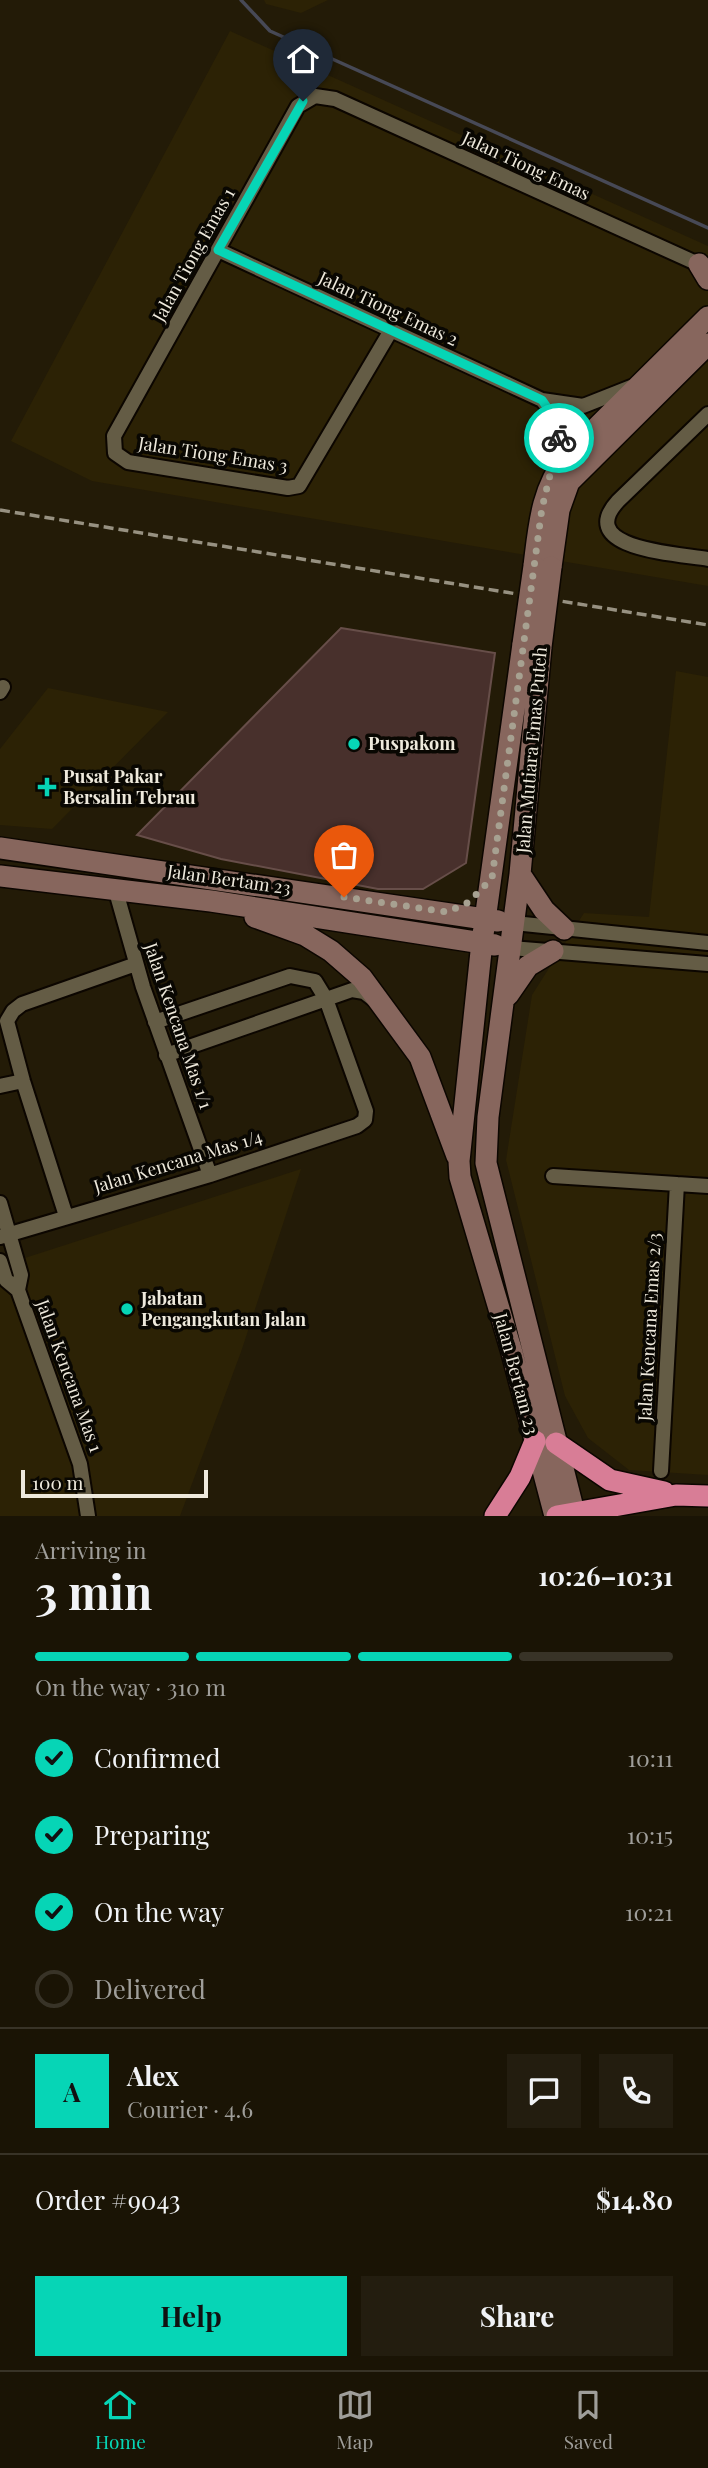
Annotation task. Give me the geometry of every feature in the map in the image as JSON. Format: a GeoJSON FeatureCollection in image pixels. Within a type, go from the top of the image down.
{"type":"FeatureCollection","features":[{"type":"Feature","properties":{"kind":"highway"},"geometry":{"type":"LineString","coordinates":[[495,1516],[520,1476],[535,1441]]}},
{"type":"Feature","properties":{"kind":"highway"},"geometry":{"type":"LineString","coordinates":[[556,1443],[610,1480],[676,1495],[708,1496]]}},
{"type":"Feature","properties":{"kind":"highway"},"geometry":{"type":"LineString","coordinates":[[565,1515],[676,1495]]}},
{"type":"Feature","properties":{"kind":"street","name":"Jalan Tiong Emas 1"},"geometry":{"type":"LineString","coordinates":[[114,453],[114,436],[298,106],[315,96],[329,96]]}},
{"type":"Feature","properties":{"kind":"street","name":"Jalan Tiong Emas"},"geometry":{"type":"LineString","coordinates":[[329,96],[705,270]]}},
{"type":"Feature","properties":{"kind":"street","name":"Jalan Tiong Emas 2"},"geometry":{"type":"LineString","coordinates":[[218,250],[390,332],[542,400],[583,406],[599,402],[641,382]]}},
{"type":"Feature","properties":{"kind":"street"},"geometry":{"type":"LineString","coordinates":[[704,330],[708,306]]}},
{"type":"Feature","properties":{"kind":"street","name":"Jalan Mutiara Emas Puteh"},"geometry":{"type":"LineString","coordinates":[[482,942],[532,645],[542,567],[542,508],[552,476],[641,382],[704,330]]}},
{"type":"Feature","properties":{"kind":"street","name":"Jalan Mutiara Emas Puteh"},"geometry":{"type":"LineString","coordinates":[[542,567],[569,482],[704,330]]}},
{"type":"Feature","properties":{"kind":"street","name":"Jalan Tiong Emas 3"},"geometry":{"type":"LineString","coordinates":[[114,453],[128,462],[288,488],[299,486],[390,332]]}},
{"type":"Feature","properties":{"kind":"street"},"geometry":{"type":"LineString","coordinates":[[542,400],[558,423],[559,438],[552,476]]}},
{"type":"Feature","properties":{"kind":"street"},"geometry":{"type":"LineString","coordinates":[[708,414],[618,501],[612,508],[608,521],[613,536],[620,542],[708,559]]}},
{"type":"Feature","properties":{"kind":"street","name":"Jalan Mutiara Emas Puteh"},"geometry":{"type":"LineString","coordinates":[[511,948],[520,874],[532,645]]}},
{"type":"Feature","properties":{"kind":"street","name":"Jalan Bertam 23"},"geometry":{"type":"LineString","coordinates":[[5,846],[485,919],[708,943]]}},
{"type":"Feature","properties":{"kind":"street"},"geometry":{"type":"LineString","coordinates":[[520,874],[544,910],[564,929]]}},
{"type":"Feature","properties":{"kind":"street","name":"Jalan Bertam 23"},"geometry":{"type":"LineString","coordinates":[[0,876],[211,901],[511,948],[708,964]]}},
{"type":"Feature","properties":{"kind":"street"},"geometry":{"type":"LineString","coordinates":[[447,912],[469,902],[492,878]]}},
{"type":"Feature","properties":{"kind":"street","name":"Jalan Kencana Mas 1/1"},"geometry":{"type":"LineString","coordinates":[[114,888],[166,1055],[210,1175]]}},
{"type":"Feature","properties":{"kind":"street"},"geometry":{"type":"LineString","coordinates":[[211,901],[304,935],[331,951],[362,978],[388,1011],[425,1067],[459,1161]]}},
{"type":"Feature","properties":{"kind":"street"},"geometry":{"type":"LineString","coordinates":[[449,937],[462,950],[474,972],[476,998]]}},
{"type":"Feature","properties":{"kind":"street","name":"Jalan Bertam 23"},"geometry":{"type":"LineString","coordinates":[[482,942],[459,1161],[460,1177],[512,1349],[535,1441],[565,1515]]}},
{"type":"Feature","properties":{"kind":"street","name":"Jalan Bertam 23"},"geometry":{"type":"LineString","coordinates":[[511,948],[488,1117],[486,1163],[556,1443],[565,1515]]}},
{"type":"Feature","properties":{"kind":"street"},"geometry":{"type":"LineString","coordinates":[[504,1003],[515,980],[528,966],[553,951]]}},
{"type":"Feature","properties":{"kind":"street"},"geometry":{"type":"LineString","coordinates":[[66,1216],[23,1082],[7,1021],[13,1011],[22,1004],[136,964]]}},
{"type":"Feature","properties":{"kind":"street"},"geometry":{"type":"LineString","coordinates":[[155,1022],[290,976],[304,976],[315,981],[326,999]]}},
{"type":"Feature","properties":{"kind":"street"},"geometry":{"type":"LineString","coordinates":[[166,1055],[359,990],[388,1011]]}},
{"type":"Feature","properties":{"kind":"street","name":"Jalan Kencana Mas 1/4"},"geometry":{"type":"LineString","coordinates":[[5,1236],[210,1175],[357,1126],[365,1120],[366,1111],[326,999]]}},
{"type":"Feature","properties":{"kind":"street"},"geometry":{"type":"LineString","coordinates":[[0,1086],[23,1082]]}},
{"type":"Feature","properties":{"kind":"street"},"geometry":{"type":"LineString","coordinates":[[553,1176],[708,1186]]}},
{"type":"Feature","properties":{"kind":"street","name":"Jalan Kencana Emas 2/3"},"geometry":{"type":"LineString","coordinates":[[661,1471],[677,1184]]}},
{"type":"Feature","properties":{"kind":"street"},"geometry":{"type":"LineString","coordinates":[[0,1203],[9,1279]]}},
{"type":"Feature","properties":{"kind":"street"},"geometry":{"type":"LineString","coordinates":[[0,1261],[9,1279]]}},
{"type":"Feature","properties":{"kind":"street","name":"Jalan Kencana Mas 1"},"geometry":{"type":"LineString","coordinates":[[9,1279],[18,1290],[80,1464],[88,1516]]}},
{"type":"Feature","properties":{"kind":"shaded area"},"geometry":{"type":"Polygon","coordinates":[[[264,0],[328,0],[301,13],[266,4],[264,0]]]}},
{"type":"Feature","properties":{"kind":"shaded area"},"geometry":{"type":"Polygon","coordinates":[[[230,31],[708,246],[708,586],[92,481],[11,441],[230,31]]]}},
{"type":"Feature","properties":{"kind":"shaded area"},"geometry":{"type":"Polygon","coordinates":[[[676,671],[708,677],[708,1475],[629,1470],[588,1438],[565,1396],[506,1160],[532,995],[584,913],[649,917],[676,671]]]}},
{"type":"Feature","properties":{"kind":"shaded area","name":"Pusat Pakar Bersalin Tebrau"},"geometry":{"type":"Polygon","coordinates":[[[48,688],[168,712],[52,829],[0,825],[0,749],[48,688]]]}},
{"type":"Feature","properties":{"kind":"shaded area","name":"Jabatan Pengangkutan Jalan"},"geometry":{"type":"Polygon","coordinates":[[[301,1169],[241,1352],[180,1516],[0,1516],[0,1266],[301,1169]]]}},
{"type":"Feature","properties":{"kind":"building","name":"Puspakom"},"geometry":{"type":"Polygon","coordinates":[[[341,628],[495,653],[466,863],[423,889],[378,889],[221,859],[137,835],[341,628]]]}},
{"type":"Feature","properties":{"kind":"waterway"},"geometry":{"type":"LineString","coordinates":[[241,0],[270,31],[708,228]]}},
{"type":"Feature","properties":{"kind":"railway"},"geometry":{"type":"LineString","coordinates":[[0,510],[708,625]]}},
{"type":"Feature","properties":{"kind":"way so far"},"geometry":{"type":"LineString","coordinates":[[344,897],[447,912],[469,902],[492,878],[542,508],[552,476],[559,438]]}},
{"type":"Feature","properties":{"kind":"place","name":"Puspakom"},"geometry":{"type":"Point","coordinates":[354,744]}},
{"type":"Feature","properties":{"kind":"place","name":"Pusat Pakar Bersalin Tebrau"},"geometry":{"type":"Point","coordinates":[47,787]}},
{"type":"Feature","properties":{"kind":"place","name":"Jabatan Pengangkutan Jalan"},"geometry":{"type":"Point","coordinates":[127,1309]}},
{"type":"Feature","properties":{"kind":"route"},"geometry":{"type":"LineString","coordinates":[[303,101],[218,250],[390,332],[542,400],[553,412],[558,423],[559,438]]}}]}
